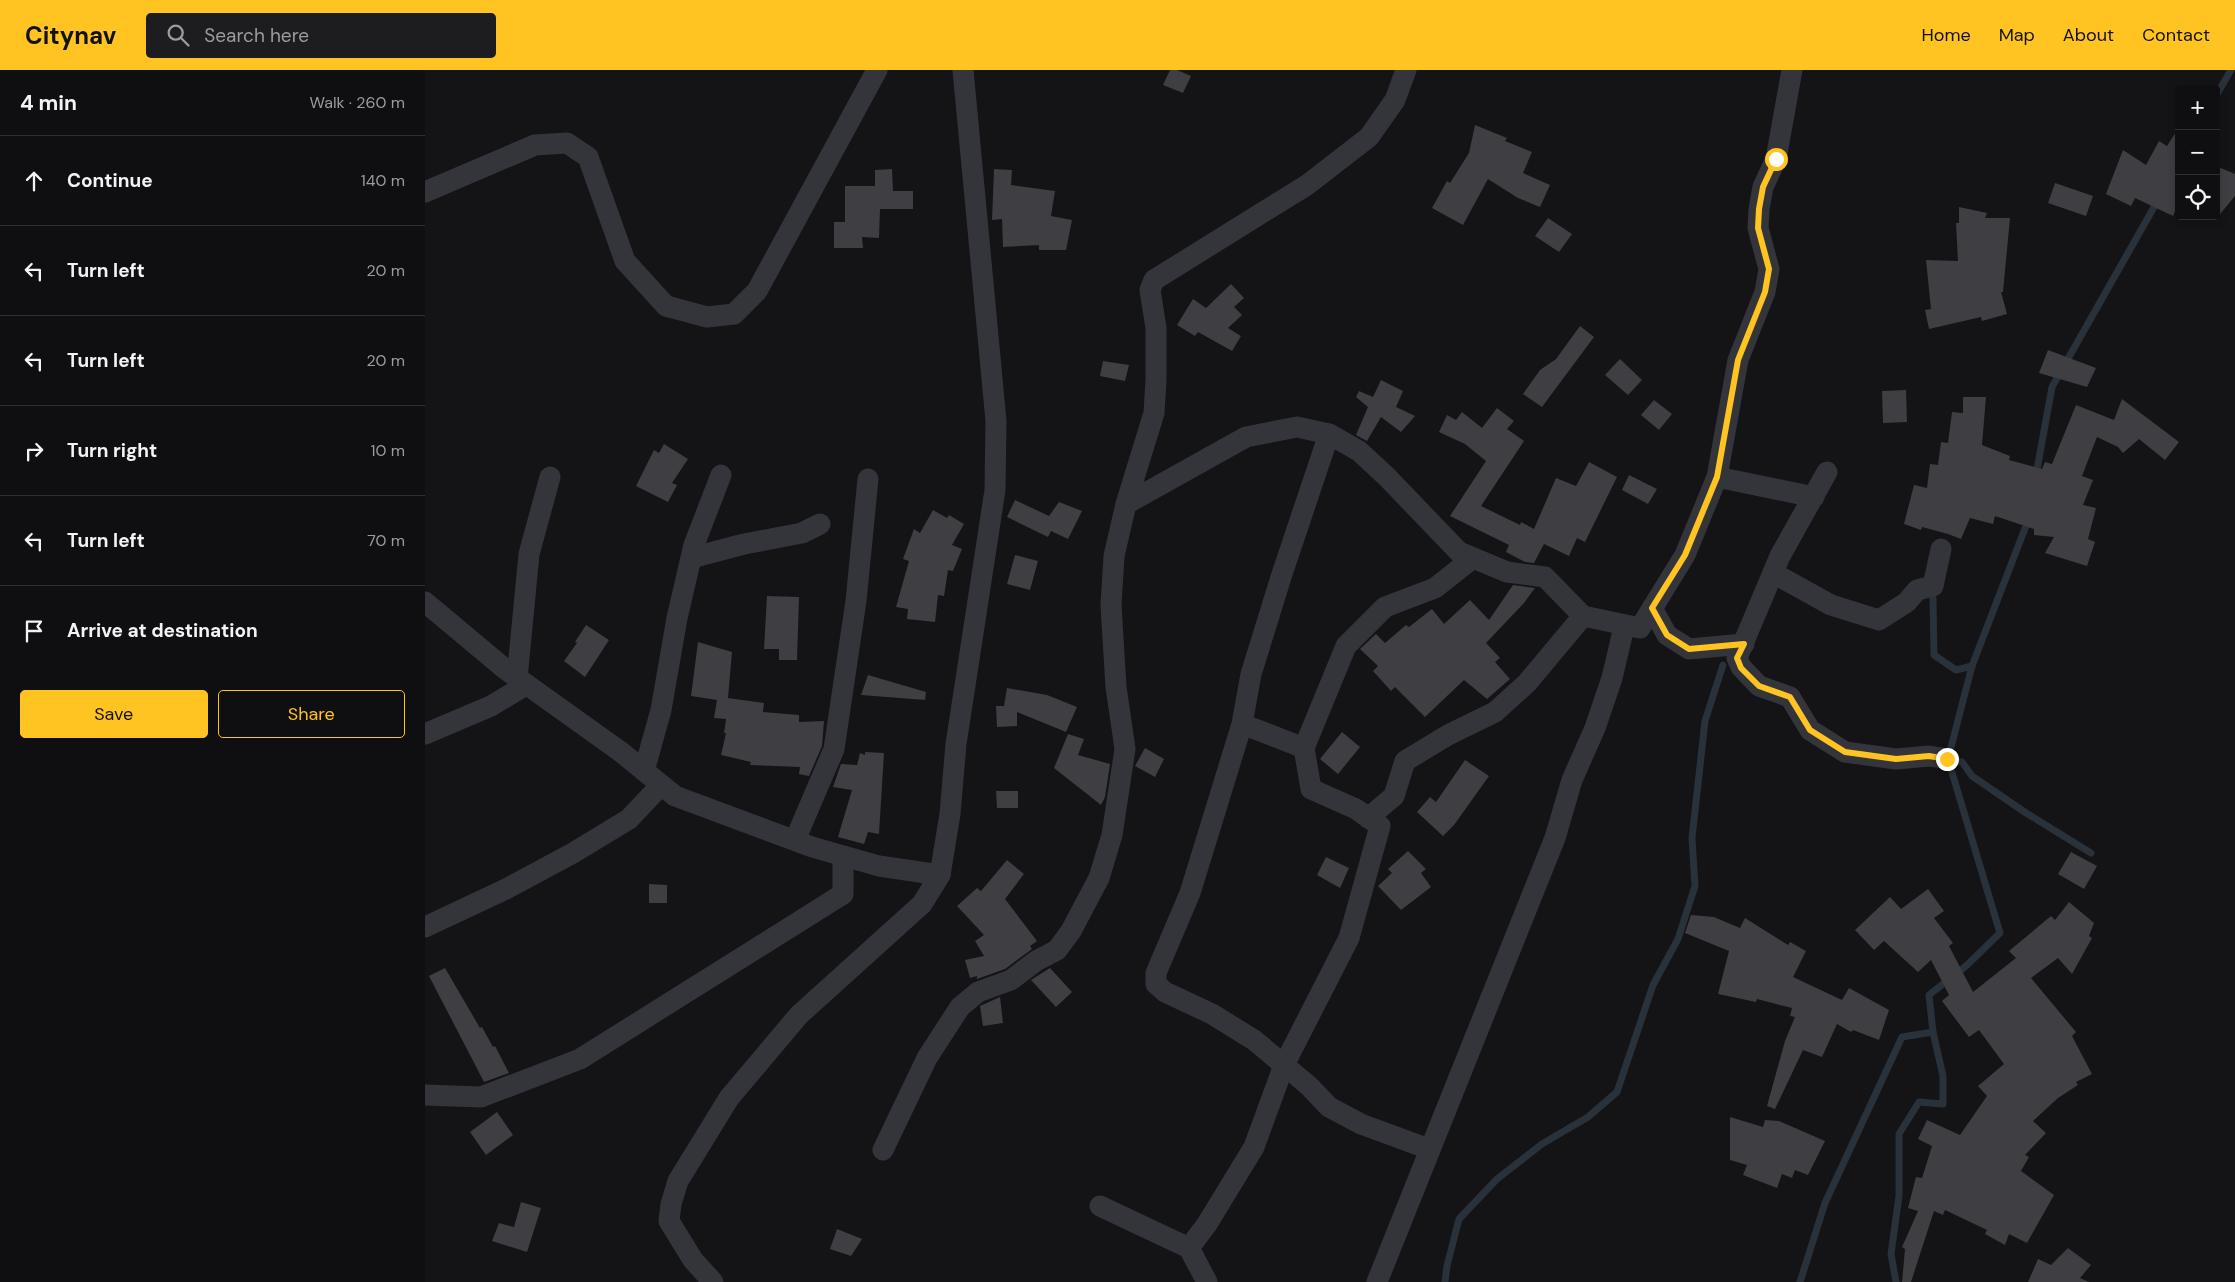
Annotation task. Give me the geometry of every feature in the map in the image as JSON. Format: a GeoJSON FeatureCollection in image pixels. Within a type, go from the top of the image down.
{"type":"FeatureCollection","features":[{"type":"Feature","properties":{"kind":"street"},"geometry":{"type":"LineString","coordinates":[[425,192],[535,145],[567,143],[589,157],[625,261],[666,306],[707,317],[733,314],[757,291],[877,70]]}},
{"type":"Feature","properties":{"kind":"street"},"geometry":{"type":"LineString","coordinates":[[713,1282],[693,1260],[669,1221],[671,1204],[678,1181],[729,1098],[799,1015],[922,904],[940,875],[960,715],[995,490],[996,420],[963,70]]}},
{"type":"Feature","properties":{"kind":"street"},"geometry":{"type":"LineString","coordinates":[[883,1150],[927,1058],[959,1007],[978,992],[1011,980],[1036,961],[1057,950],[1071,931],[1099,878],[1112,835],[1125,749],[1116,687],[1111,605],[1114,556],[1126,504],[1154,413],[1157,380],[1156,328],[1150,290],[1154,280],[1307,185],[1369,137],[1395,100],[1406,70]]}},
{"type":"Feature","properties":{"kind":"street"},"geometry":{"type":"LineString","coordinates":[[1126,504],[1246,437],[1297,428],[1329,434],[1359,450],[1459,552],[1507,572],[1545,578],[1583,616],[1640,628],[1685,555],[1717,477],[1738,360],[1765,292],[1769,269],[1758,228],[1759,209],[1763,187],[1776,159],[1792,70]]}},
{"type":"Feature","properties":{"kind":"street"},"geometry":{"type":"LineString","coordinates":[[1329,434],[1254,665],[1242,724],[1190,893],[1157,973],[1156,984],[1165,992],[1212,1014],[1245,1035],[1309,1086],[1329,1106],[1361,1124],[1429,1149]]}},
{"type":"Feature","properties":{"kind":"street"},"geometry":{"type":"LineString","coordinates":[[1827,472],[1780,556],[1737,658],[1741,668],[1759,686],[1790,697],[1810,730],[1845,752],[1896,759],[1929,756],[1947,759]]}},
{"type":"Feature","properties":{"kind":"street"},"geometry":{"type":"LineString","coordinates":[[644,771],[661,710],[677,618],[691,558],[721,475]]}},
{"type":"Feature","properties":{"kind":"street"},"geometry":{"type":"LineString","coordinates":[[425,734],[491,706],[521,682],[529,554],[550,476]]}},
{"type":"Feature","properties":{"kind":"street"},"geometry":{"type":"LineString","coordinates":[[1717,477],[1813,497]]}},
{"type":"Feature","properties":{"kind":"street"},"geometry":{"type":"LineString","coordinates":[[795,840],[834,749],[856,601],[868,479]]}},
{"type":"Feature","properties":{"kind":"street"},"geometry":{"type":"LineString","coordinates":[[691,558],[744,544],[802,533],[820,524]]}},
{"type":"Feature","properties":{"kind":"street"},"geometry":{"type":"LineString","coordinates":[[1773,574],[1831,605],[1879,620],[1907,602],[1917,590],[1933,586],[1941,549]]}},
{"type":"Feature","properties":{"kind":"street"},"geometry":{"type":"LineString","coordinates":[[1189,1248],[1207,1224],[1254,1147],[1284,1065],[1349,938],[1379,826],[1356,810],[1311,789],[1304,748],[1346,646],[1385,607],[1435,588],[1473,558]]}},
{"type":"Feature","properties":{"kind":"street"},"geometry":{"type":"LineString","coordinates":[[425,602],[521,682],[644,771],[675,796],[843,856],[879,866],[940,875]]}},
{"type":"Feature","properties":{"kind":"street"},"geometry":{"type":"LineString","coordinates":[[1652,608],[1667,635],[1689,649],[1744,644]]}},
{"type":"Feature","properties":{"kind":"street"},"geometry":{"type":"LineString","coordinates":[[1368,818],[1393,796],[1405,761],[1448,735],[1495,712],[1527,683],[1583,616]]}},
{"type":"Feature","properties":{"kind":"street"},"geometry":{"type":"LineString","coordinates":[[1377,1282],[1555,838],[1572,780],[1595,728],[1612,678],[1624,626]]}},
{"type":"Feature","properties":{"kind":"street"},"geometry":{"type":"LineString","coordinates":[[1242,724],[1304,748]]}},
{"type":"Feature","properties":{"kind":"street"},"geometry":{"type":"LineString","coordinates":[[425,926],[506,889],[573,853],[629,819],[661,785]]}},
{"type":"Feature","properties":{"kind":"street"},"geometry":{"type":"LineString","coordinates":[[425,1095],[481,1097],[580,1059],[843,894],[843,856]]}},
{"type":"Feature","properties":{"kind":"street"},"geometry":{"type":"LineString","coordinates":[[1100,1206],[1189,1248],[1207,1282]]}},
{"type":"Feature","properties":{"kind":"building"},"geometry":{"type":"Polygon","coordinates":[[[1170,70],[1177,70],[1191,76],[1183,93],[1163,85],[1170,70]]]}},
{"type":"Feature","properties":{"kind":"building"},"geometry":{"type":"Polygon","coordinates":[[[1475,125],[1507,138],[1505,141],[1532,152],[1523,173],[1550,185],[1540,207],[1518,198],[1488,179],[1463,225],[1432,208],[1447,181],[1450,183],[1469,153],[1475,125]]]}},
{"type":"Feature","properties":{"kind":"building"},"geometry":{"type":"Polygon","coordinates":[[[2175,133],[2175,212],[2173,216],[2135,198],[2131,206],[2106,194],[2123,150],[2146,165],[2159,141],[2167,146],[2175,133]]]}},
{"type":"Feature","properties":{"kind":"building"},"geometry":{"type":"Polygon","coordinates":[[[2220,168],[2235,174],[2235,196],[2220,214],[2220,168]]]}},
{"type":"Feature","properties":{"kind":"building"},"geometry":{"type":"Polygon","coordinates":[[[892,169],[893,191],[913,191],[913,209],[880,209],[879,238],[862,237],[863,248],[834,248],[834,222],[845,222],[845,186],[875,186],[875,170],[892,169]]]}},
{"type":"Feature","properties":{"kind":"building"},"geometry":{"type":"Polygon","coordinates":[[[994,169],[1012,170],[1011,185],[1055,191],[1051,216],[1072,220],[1066,250],[1039,250],[1039,245],[1003,247],[1002,219],[992,220],[994,169]]]}},
{"type":"Feature","properties":{"kind":"building"},"geometry":{"type":"Polygon","coordinates":[[[2055,183],[2093,196],[2086,216],[2048,203],[2055,183]]]}},
{"type":"Feature","properties":{"kind":"building"},"geometry":{"type":"Polygon","coordinates":[[[1959,207],[1987,213],[1985,218],[2010,218],[2003,292],[2001,292],[2007,314],[1982,321],[1981,317],[1929,329],[1925,310],[1931,309],[1926,260],[1958,261],[1956,223],[1959,223],[1959,207]]]}},
{"type":"Feature","properties":{"kind":"building"},"geometry":{"type":"Polygon","coordinates":[[[1548,218],[1572,234],[1559,252],[1535,236],[1548,218]]]}},
{"type":"Feature","properties":{"kind":"building"},"geometry":{"type":"Polygon","coordinates":[[[1231,284],[1244,298],[1234,307],[1242,315],[1228,328],[1241,336],[1232,351],[1198,332],[1195,336],[1177,325],[1193,299],[1206,308],[1231,284]]]}},
{"type":"Feature","properties":{"kind":"building"},"geometry":{"type":"Polygon","coordinates":[[[1580,326],[1594,337],[1542,407],[1523,394],[1540,370],[1556,359],[1580,326]]]}},
{"type":"Feature","properties":{"kind":"building"},"geometry":{"type":"Polygon","coordinates":[[[2048,350],[2096,368],[2087,387],[2039,373],[2048,350]]]}},
{"type":"Feature","properties":{"kind":"building"},"geometry":{"type":"Polygon","coordinates":[[[1620,359],[1642,380],[1628,395],[1605,375],[1620,359]]]}},
{"type":"Feature","properties":{"kind":"building"},"geometry":{"type":"Polygon","coordinates":[[[1103,361],[1129,365],[1125,381],[1100,376],[1103,361]]]}},
{"type":"Feature","properties":{"kind":"building"},"geometry":{"type":"Polygon","coordinates":[[[1381,380],[1403,391],[1396,407],[1415,416],[1401,432],[1381,417],[1367,441],[1356,435],[1368,407],[1356,397],[1359,391],[1373,397],[1381,380]]]}},
{"type":"Feature","properties":{"kind":"building"},"geometry":{"type":"Polygon","coordinates":[[[1906,390],[1907,422],[1883,423],[1882,391],[1906,390]]]}},
{"type":"Feature","properties":{"kind":"building"},"geometry":{"type":"Polygon","coordinates":[[[1963,397],[1986,397],[1982,445],[2010,456],[2009,460],[2042,469],[2045,462],[2052,464],[2076,405],[2114,420],[2122,399],[2179,442],[2165,460],[2139,439],[2123,453],[2118,447],[2097,437],[2082,476],[2093,480],[2083,505],[2096,508],[2088,539],[2095,542],[2087,566],[2045,553],[2054,537],[2034,535],[2034,529],[1995,516],[1993,524],[1970,518],[1961,539],[1922,527],[1921,530],[1904,524],[1914,485],[1927,488],[1930,464],[1938,465],[1941,442],[1948,443],[1952,412],[1963,413],[1963,397]]]}},
{"type":"Feature","properties":{"kind":"building"},"geometry":{"type":"Polygon","coordinates":[[[1654,400],[1672,414],[1659,430],[1641,415],[1654,400]]]}},
{"type":"Feature","properties":{"kind":"building"},"geometry":{"type":"Polygon","coordinates":[[[1497,408],[1514,421],[1507,429],[1524,441],[1481,506],[1520,525],[1521,522],[1534,529],[1556,478],[1576,486],[1589,462],[1617,477],[1585,542],[1577,538],[1569,556],[1544,544],[1534,563],[1525,562],[1506,552],[1509,545],[1450,516],[1486,461],[1465,444],[1439,432],[1447,415],[1456,420],[1462,412],[1482,428],[1497,408]]]}},
{"type":"Feature","properties":{"kind":"building"},"geometry":{"type":"Polygon","coordinates":[[[664,444],[688,459],[672,483],[677,485],[668,502],[636,486],[654,450],[659,453],[664,444]]]}},
{"type":"Feature","properties":{"kind":"building"},"geometry":{"type":"Polygon","coordinates":[[[1629,475],[1657,489],[1648,504],[1622,490],[1629,475]]]}},
{"type":"Feature","properties":{"kind":"building"},"geometry":{"type":"Polygon","coordinates":[[[1015,500],[1049,516],[1059,502],[1082,511],[1068,539],[1051,531],[1048,537],[1007,517],[1015,500]]]}},
{"type":"Feature","properties":{"kind":"building"},"geometry":{"type":"Polygon","coordinates":[[[933,510],[947,518],[949,515],[964,524],[952,545],[962,549],[953,571],[948,570],[944,596],[938,595],[935,622],[907,619],[908,609],[896,607],[909,561],[903,559],[914,529],[920,533],[933,510]]]}},
{"type":"Feature","properties":{"kind":"building"},"geometry":{"type":"Polygon","coordinates":[[[1015,555],[1038,561],[1030,590],[1007,584],[1015,555]]]}},
{"type":"Feature","properties":{"kind":"building"},"geometry":{"type":"Polygon","coordinates":[[[1513,585],[1535,588],[1524,603],[1486,643],[1500,658],[1495,662],[1510,679],[1487,699],[1464,680],[1425,717],[1395,687],[1391,691],[1373,671],[1378,666],[1360,649],[1376,634],[1385,643],[1406,625],[1409,627],[1432,609],[1444,624],[1470,600],[1489,620],[1513,585]]]}},
{"type":"Feature","properties":{"kind":"building"},"geometry":{"type":"Polygon","coordinates":[[[767,596],[799,597],[797,660],[779,660],[779,649],[764,649],[767,596]]]}},
{"type":"Feature","properties":{"kind":"building"},"geometry":{"type":"Polygon","coordinates":[[[586,625],[609,640],[585,677],[564,661],[577,643],[575,642],[586,625]]]}},
{"type":"Feature","properties":{"kind":"building"},"geometry":{"type":"Polygon","coordinates":[[[698,642],[732,652],[728,698],[764,703],[763,712],[799,715],[799,722],[824,721],[822,746],[809,776],[799,774],[800,767],[750,765],[751,762],[721,755],[726,733],[724,733],[726,719],[714,718],[717,700],[691,696],[698,642]]]}},
{"type":"Feature","properties":{"kind":"building"},"geometry":{"type":"Polygon","coordinates":[[[868,675],[926,692],[925,700],[861,695],[868,675]]]}},
{"type":"Feature","properties":{"kind":"building"},"geometry":{"type":"Polygon","coordinates":[[[1007,688],[1047,695],[1077,707],[1066,732],[1017,712],[1017,726],[997,727],[996,706],[1004,706],[1007,688]]]}},
{"type":"Feature","properties":{"kind":"building"},"geometry":{"type":"Polygon","coordinates":[[[1342,732],[1360,747],[1338,774],[1320,759],[1342,732]]]}},
{"type":"Feature","properties":{"kind":"building"},"geometry":{"type":"Polygon","coordinates":[[[1068,734],[1084,739],[1078,755],[1110,764],[1105,797],[1101,805],[1054,768],[1068,734]]]}},
{"type":"Feature","properties":{"kind":"building"},"geometry":{"type":"Polygon","coordinates":[[[1145,748],[1164,759],[1155,777],[1135,766],[1145,748]]]}},
{"type":"Feature","properties":{"kind":"building"},"geometry":{"type":"Polygon","coordinates":[[[865,752],[884,753],[879,834],[868,832],[864,844],[838,837],[852,790],[833,787],[841,764],[857,765],[860,753],[865,755],[865,752]]]}},
{"type":"Feature","properties":{"kind":"building"},"geometry":{"type":"Polygon","coordinates":[[[1465,760],[1489,776],[1454,825],[1443,836],[1417,812],[1430,797],[1436,802],[1465,760]]]}},
{"type":"Feature","properties":{"kind":"building"},"geometry":{"type":"Polygon","coordinates":[[[996,791],[1018,791],[1018,808],[997,808],[996,791]]]}},
{"type":"Feature","properties":{"kind":"building"},"geometry":{"type":"Polygon","coordinates":[[[1408,851],[1426,869],[1421,873],[1431,887],[1401,910],[1378,886],[1392,873],[1388,869],[1408,851]]]}},
{"type":"Feature","properties":{"kind":"building"},"geometry":{"type":"Polygon","coordinates":[[[2071,852],[2097,866],[2084,889],[2058,874],[2071,852]]]}},
{"type":"Feature","properties":{"kind":"building"},"geometry":{"type":"Polygon","coordinates":[[[1326,857],[1349,868],[1340,888],[1317,875],[1326,857]]]}},
{"type":"Feature","properties":{"kind":"building"},"geometry":{"type":"Polygon","coordinates":[[[1007,860],[1024,874],[1005,899],[1037,941],[1030,946],[1032,949],[1005,969],[977,979],[977,976],[970,978],[965,960],[984,956],[975,941],[984,935],[957,906],[977,888],[981,891],[1007,860]]]}},
{"type":"Feature","properties":{"kind":"building"},"geometry":{"type":"Polygon","coordinates":[[[649,884],[667,885],[667,903],[649,903],[649,884]]]}},
{"type":"Feature","properties":{"kind":"building"},"geometry":{"type":"Polygon","coordinates":[[[1928,889],[1944,911],[1934,918],[1953,943],[1949,946],[1973,992],[2016,958],[2009,951],[2051,916],[2055,920],[2069,902],[2094,923],[2089,936],[2092,938],[2072,974],[2058,958],[2031,978],[2076,1032],[2072,1036],[2092,1074],[2076,1082],[2078,1085],[2058,1098],[2033,1121],[2046,1133],[2025,1155],[2029,1157],[2021,1171],[2054,1195],[2027,1243],[2009,1234],[2005,1245],[1985,1234],[1987,1230],[1945,1210],[1943,1215],[1934,1211],[1911,1282],[1902,1282],[1905,1249],[1902,1247],[1918,1211],[1908,1208],[1916,1177],[1922,1178],[1932,1146],[1918,1139],[1927,1120],[1960,1135],[1987,1096],[1978,1086],[2004,1064],[1979,1030],[1969,1037],[1942,1001],[1949,995],[1931,960],[1918,972],[1884,941],[1874,950],[1855,930],[1890,897],[1901,909],[1928,889]]]}},
{"type":"Feature","properties":{"kind":"building"},"geometry":{"type":"Polygon","coordinates":[[[1691,915],[1714,917],[1740,928],[1745,918],[1788,945],[1790,942],[1806,951],[1793,977],[1842,1000],[1849,988],[1889,1010],[1879,1040],[1853,1030],[1851,1032],[1837,1024],[1822,1057],[1803,1050],[1775,1109],[1767,1106],[1785,1041],[1795,1017],[1790,1016],[1792,1008],[1757,999],[1756,1002],[1718,994],[1729,951],[1685,933],[1691,915]]]}},
{"type":"Feature","properties":{"kind":"building"},"geometry":{"type":"Polygon","coordinates":[[[445,968],[480,1028],[482,1027],[493,1047],[495,1046],[509,1073],[484,1082],[429,976],[445,968]]]}},
{"type":"Feature","properties":{"kind":"building"},"geometry":{"type":"Polygon","coordinates":[[[1050,968],[1072,992],[1056,1007],[1031,980],[1050,968]]]}},
{"type":"Feature","properties":{"kind":"building"},"geometry":{"type":"Polygon","coordinates":[[[1000,997],[1003,1023],[983,1026],[980,1006],[1000,997]]]}},
{"type":"Feature","properties":{"kind":"building"},"geometry":{"type":"Polygon","coordinates":[[[497,1112],[513,1135],[486,1155],[470,1132],[497,1112]]]}},
{"type":"Feature","properties":{"kind":"building"},"geometry":{"type":"Polygon","coordinates":[[[1730,1117],[1763,1127],[1765,1120],[1779,1121],[1825,1141],[1808,1175],[1795,1170],[1792,1178],[1782,1174],[1777,1188],[1743,1175],[1747,1165],[1730,1160],[1730,1117]]]}},
{"type":"Feature","properties":{"kind":"building"},"geometry":{"type":"Polygon","coordinates":[[[521,1202],[541,1208],[527,1252],[492,1241],[499,1223],[514,1227],[521,1202]]]}},
{"type":"Feature","properties":{"kind":"building"},"geometry":{"type":"Polygon","coordinates":[[[837,1229],[862,1239],[851,1256],[830,1249],[837,1229]]]}},
{"type":"Feature","properties":{"kind":"building"},"geometry":{"type":"Polygon","coordinates":[[[2068,1248],[2091,1265],[2080,1278],[2089,1282],[2028,1282],[2038,1259],[2051,1265],[2068,1248]]]}},
{"type":"Feature","properties":{"kind":"waterway"},"geometry":{"type":"LineString","coordinates":[[2220,89],[2231,70]]}},
{"type":"Feature","properties":{"kind":"waterway"},"geometry":{"type":"LineString","coordinates":[[2036,475],[2052,387],[2158,200]]}},
{"type":"Feature","properties":{"kind":"waterway"},"geometry":{"type":"LineString","coordinates":[[1800,1282],[1825,1203],[1902,1037],[1933,1032],[1929,995],[1966,966],[2000,933],[1948,759],[1972,666],[2029,518]]}},
{"type":"Feature","properties":{"kind":"waterway"},"geometry":{"type":"LineString","coordinates":[[1933,598],[1934,655],[1956,670],[1972,666]]}},
{"type":"Feature","properties":{"kind":"waterway"},"geometry":{"type":"LineString","coordinates":[[1445,1282],[1447,1266],[1459,1219],[1497,1179],[1542,1144],[1588,1117],[1617,1092],[1653,985],[1678,939],[1695,886],[1692,838],[1705,721],[1723,665]]}},
{"type":"Feature","properties":{"kind":"waterway"},"geometry":{"type":"LineString","coordinates":[[1950,760],[1962,762],[1972,776],[2026,813],[2091,853]]}},
{"type":"Feature","properties":{"kind":"waterway"},"geometry":{"type":"LineString","coordinates":[[1896,1282],[1891,1254],[1899,1196],[1899,1134],[1919,1102],[1943,1104],[1943,1076],[1933,1032]]}},
{"type":"Feature","properties":{"kind":"route"},"geometry":{"type":"LineString","coordinates":[[1776,159],[1763,187],[1759,209],[1758,228],[1762,250],[1769,269],[1765,292],[1738,360],[1717,477],[1685,555],[1652,608],[1667,635],[1689,649],[1744,644],[1737,658],[1741,668],[1759,686],[1790,697],[1810,730],[1845,752],[1896,759],[1929,756],[1947,759]]}}]}
